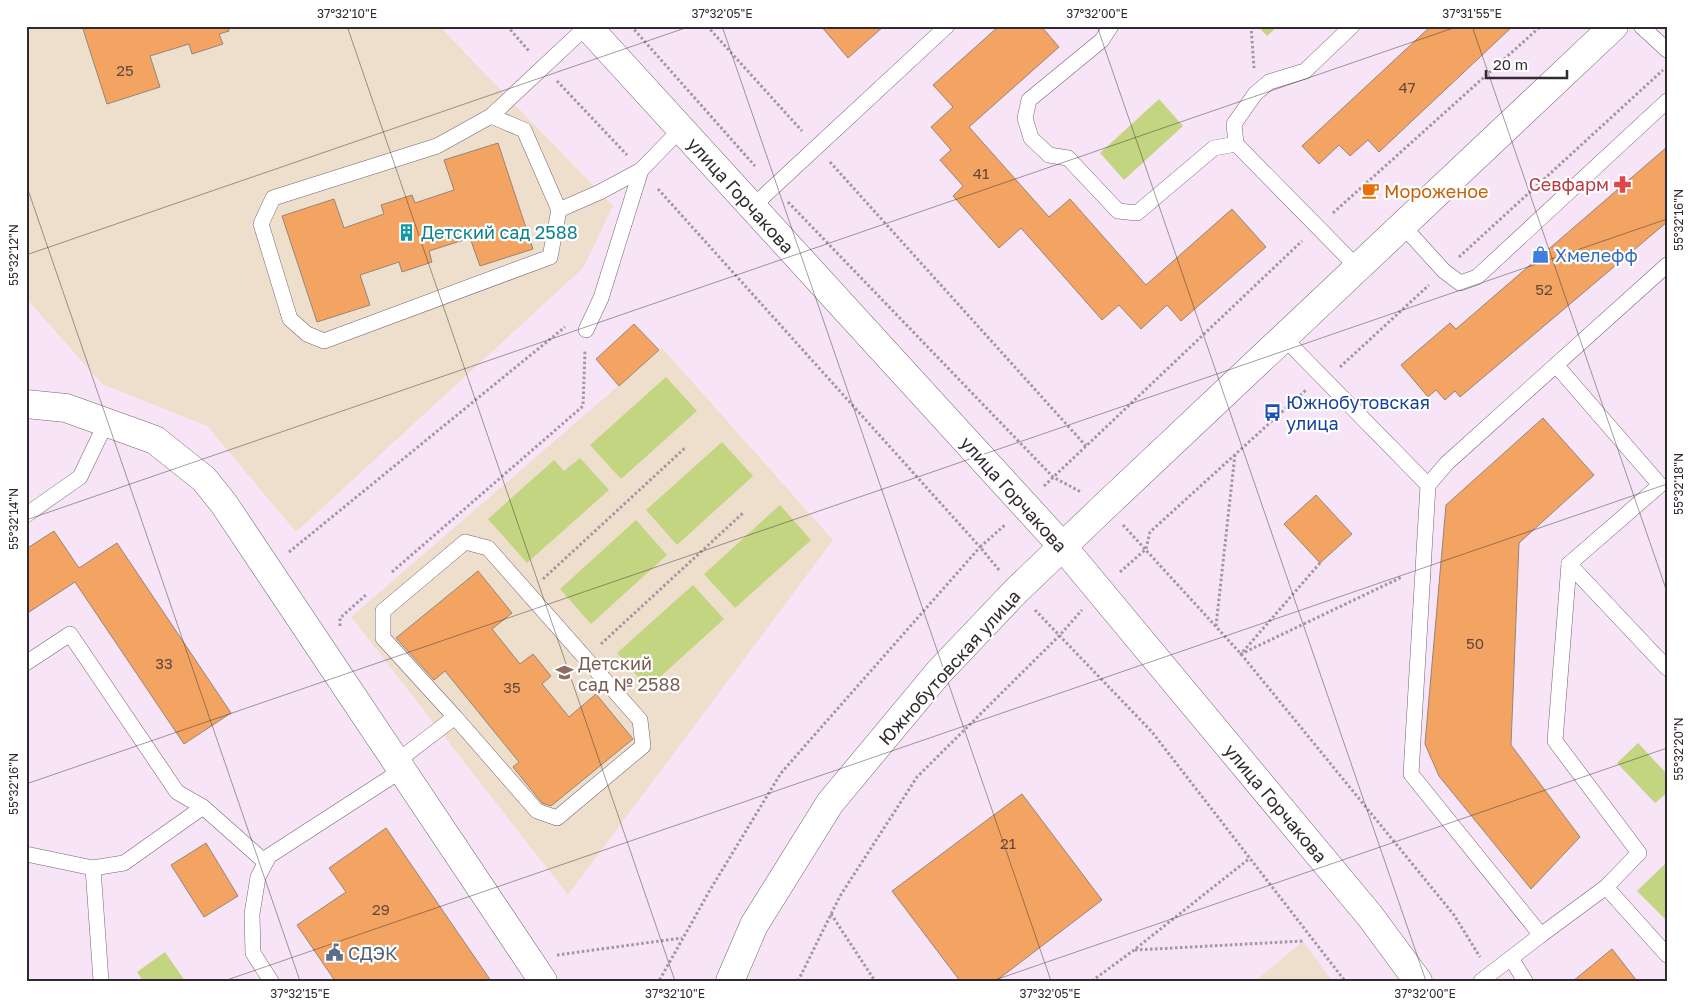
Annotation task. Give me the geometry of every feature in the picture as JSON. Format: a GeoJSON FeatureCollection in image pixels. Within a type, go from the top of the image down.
{"type":"FeatureCollection","features":[{"type":"Feature","properties":{"kind":"street","name":"улица Горчакова"},"geometry":{"type":"LineString","coordinates":[[587,26],[1063,547],[1370,916],[1418,981]]}},
{"type":"Feature","properties":{"kind":"street","name":"Южнобутовская улица"},"geometry":{"type":"LineString","coordinates":[[730,981],[754,925],[830,803],[939,672],[1017,590],[1614,26]]}},
{"type":"Feature","properties":{"kind":"street"},"geometry":{"type":"LineString","coordinates":[[26,404],[66,408],[155,440],[204,479],[224,504],[399,766],[545,968]]}},
{"type":"Feature","properties":{"kind":"lane"},"geometry":{"type":"LineString","coordinates":[[491,116],[524,130],[559,210],[550,257],[324,341],[307,334],[290,319],[261,224],[273,198],[437,146],[491,116],[587,26]]}},
{"type":"Feature","properties":{"kind":"lane"},"geometry":{"type":"LineString","coordinates":[[752,207],[931,31],[947,26]]}},
{"type":"Feature","properties":{"kind":"lane"},"geometry":{"type":"LineString","coordinates":[[1111,26],[1102,40],[1030,100],[1025,118],[1031,138],[1049,155],[1068,158],[1118,211],[1137,212],[1214,148],[1236,144]]}},
{"type":"Feature","properties":{"kind":"lane"},"geometry":{"type":"LineString","coordinates":[[1352,26],[1305,71],[1269,82],[1255,94],[1234,124],[1236,144],[1358,268]]}},
{"type":"Feature","properties":{"kind":"lane"},"geometry":{"type":"LineString","coordinates":[[1641,26],[1667,50]]}},
{"type":"Feature","properties":{"kind":"lane"},"geometry":{"type":"LineString","coordinates":[[1403,226],[1444,271],[1460,282],[1477,277],[1667,102]]}},
{"type":"Feature","properties":{"kind":"lane"},"geometry":{"type":"LineString","coordinates":[[559,210],[600,192],[641,170],[681,128]]}},
{"type":"Feature","properties":{"kind":"lane"},"geometry":{"type":"LineString","coordinates":[[586,330],[601,298],[641,170]]}},
{"type":"Feature","properties":{"kind":"lane"},"geometry":{"type":"LineString","coordinates":[[1540,935],[1411,774],[1428,485],[1447,463],[1667,265]]}},
{"type":"Feature","properties":{"kind":"lane"},"geometry":{"type":"LineString","coordinates":[[1284,338],[1428,485]]}},
{"type":"Feature","properties":{"kind":"lane"},"geometry":{"type":"LineString","coordinates":[[1485,977],[1606,887],[1639,853],[1555,741],[1569,564],[1660,485],[1556,365]]}},
{"type":"Feature","properties":{"kind":"lane"},"geometry":{"type":"LineString","coordinates":[[26,515],[80,477],[106,423]]}},
{"type":"Feature","properties":{"kind":"lane"},"geometry":{"type":"LineString","coordinates":[[465,542],[488,548],[586,658],[640,720],[643,746],[556,818],[538,811],[383,638],[383,611],[465,542]]}},
{"type":"Feature","properties":{"kind":"lane"},"geometry":{"type":"LineString","coordinates":[[1569,564],[1667,668]]}},
{"type":"Feature","properties":{"kind":"lane"},"geometry":{"type":"LineString","coordinates":[[26,663],[70,634],[178,792],[202,807],[265,862]]}},
{"type":"Feature","properties":{"kind":"lane"},"geometry":{"type":"LineString","coordinates":[[271,981],[254,953],[252,914],[258,877],[269,856],[399,766],[455,717]]}},
{"type":"Feature","properties":{"kind":"lane"},"geometry":{"type":"LineString","coordinates":[[26,854],[93,868],[124,863],[202,807]]}},
{"type":"Feature","properties":{"kind":"lane"},"geometry":{"type":"LineString","coordinates":[[93,868],[101,981]]}},
{"type":"Feature","properties":{"kind":"lane"},"geometry":{"type":"LineString","coordinates":[[1606,887],[1667,956]]}},
{"type":"Feature","properties":{"kind":"lane"},"geometry":{"type":"LineString","coordinates":[[1511,958],[1525,981]]}},
{"type":"Feature","properties":{"kind":"path"},"geometry":{"type":"LineString","coordinates":[[507,26],[543,67],[641,170],[980,547]]}},
{"type":"Feature","properties":{"kind":"path"},"geometry":{"type":"LineString","coordinates":[[631,26],[774,187],[1053,477],[1105,506],[1146,549],[1240,654],[1454,915],[1485,977]]}},
{"type":"Feature","properties":{"kind":"path"},"geometry":{"type":"LineString","coordinates":[[707,26],[1086,446]]}},
{"type":"Feature","properties":{"kind":"path"},"geometry":{"type":"LineString","coordinates":[[1251,26],[1255,94]]}},
{"type":"Feature","properties":{"kind":"path"},"geometry":{"type":"LineString","coordinates":[[659,981],[710,890],[781,773],[980,547],[1317,226],[1541,26]]}},
{"type":"Feature","properties":{"kind":"path"},"geometry":{"type":"LineString","coordinates":[[798,981],[840,896],[917,777],[1059,636],[1100,590],[1146,549],[1150,532],[1304,390],[1326,380],[1667,66]]}},
{"type":"Feature","properties":{"kind":"path"},"geometry":{"type":"LineString","coordinates":[[282,557],[571,323],[586,330],[583,406],[392,573]]}},
{"type":"Feature","properties":{"kind":"path"},"geometry":{"type":"LineString","coordinates":[[528,593],[686,447]]}},
{"type":"Feature","properties":{"kind":"path"},"geometry":{"type":"LineString","coordinates":[[1216,627],[1235,454]]}},
{"type":"Feature","properties":{"kind":"path"},"geometry":{"type":"LineString","coordinates":[[586,658],[743,513]]}},
{"type":"Feature","properties":{"kind":"path"},"geometry":{"type":"LineString","coordinates":[[1240,654],[1320,563]]}},
{"type":"Feature","properties":{"kind":"path"},"geometry":{"type":"LineString","coordinates":[[1240,654],[1423,567]]}},
{"type":"Feature","properties":{"kind":"path"},"geometry":{"type":"LineString","coordinates":[[339,632],[340,618],[370,592]]}},
{"type":"Feature","properties":{"kind":"path"},"geometry":{"type":"LineString","coordinates":[[1059,636],[1152,732],[1345,981]]}},
{"type":"Feature","properties":{"kind":"path"},"geometry":{"type":"LineString","coordinates":[[1092,981],[1250,858]]}},
{"type":"Feature","properties":{"kind":"path"},"geometry":{"type":"LineString","coordinates":[[831,913],[875,981]]}},
{"type":"Feature","properties":{"kind":"path"},"geometry":{"type":"LineString","coordinates":[[545,968],[683,938]]}},
{"type":"Feature","properties":{"kind":"path"},"geometry":{"type":"LineString","coordinates":[[1134,950],[1303,941]]}},
{"type":"Feature","properties":{"kind":"shaded area"},"geometry":{"type":"Polygon","coordinates":[[[26,26],[439,26],[613,206],[583,268],[296,532],[207,426],[102,384],[26,298],[26,26]]]}},
{"type":"Feature","properties":{"kind":"shaded area","name":"Детский сад № 2588"},"geometry":{"type":"Polygon","coordinates":[[[662,348],[833,540],[568,895],[351,617],[662,348]]]}},
{"type":"Feature","properties":{"kind":"shaded area"},"geometry":{"type":"Polygon","coordinates":[[[1303,941],[1332,981],[1255,981],[1303,941]]]}},
{"type":"Feature","properties":{"kind":"green space"},"geometry":{"type":"Polygon","coordinates":[[[1258,26],[1278,26],[1267,36],[1258,26]]]}},
{"type":"Feature","properties":{"kind":"green space"},"geometry":{"type":"Polygon","coordinates":[[[1159,99],[1183,126],[1124,180],[1100,153],[1159,99]]]}},
{"type":"Feature","properties":{"kind":"green space"},"geometry":{"type":"Polygon","coordinates":[[[666,377],[697,411],[621,479],[590,445],[666,377]]]}},
{"type":"Feature","properties":{"kind":"green space"},"geometry":{"type":"Polygon","coordinates":[[[722,442],[753,476],[677,545],[646,510],[722,442]]]}},
{"type":"Feature","properties":{"kind":"green space"},"geometry":{"type":"Polygon","coordinates":[[[580,458],[609,490],[527,563],[488,519],[554,460],[564,471],[580,458]]]}},
{"type":"Feature","properties":{"kind":"green space"},"geometry":{"type":"Polygon","coordinates":[[[780,505],[811,540],[735,608],[704,574],[780,505]]]}},
{"type":"Feature","properties":{"kind":"green space"},"geometry":{"type":"Polygon","coordinates":[[[636,520],[667,555],[591,624],[560,589],[636,520]]]}},
{"type":"Feature","properties":{"kind":"green space"},"geometry":{"type":"Polygon","coordinates":[[[693,585],[724,619],[648,688],[617,653],[693,585]]]}},
{"type":"Feature","properties":{"kind":"green space"},"geometry":{"type":"Polygon","coordinates":[[[1638,743],[1667,774],[1667,793],[1655,803],[1617,763],[1638,743]]]}},
{"type":"Feature","properties":{"kind":"green space"},"geometry":{"type":"Polygon","coordinates":[[[1667,862],[1667,921],[1637,891],[1667,862]]]}},
{"type":"Feature","properties":{"kind":"green space"},"geometry":{"type":"Polygon","coordinates":[[[165,952],[185,981],[143,981],[137,972],[165,952]]]}},
{"type":"Feature","properties":{"kind":"building"},"geometry":{"type":"Polygon","coordinates":[[[82,26],[228,26],[229,31],[219,34],[223,44],[192,54],[189,44],[150,56],[160,87],[107,104],[82,26]]]}},
{"type":"Feature","properties":{"kind":"building"},"geometry":{"type":"Polygon","coordinates":[[[821,26],[884,26],[848,58],[821,26]]]}},
{"type":"Feature","properties":{"kind":"building"},"geometry":{"type":"Polygon","coordinates":[[[999,26],[1041,26],[1059,47],[969,127],[1049,217],[1070,199],[1146,285],[1232,209],[1266,247],[1181,321],[1167,305],[1141,329],[1119,305],[1102,320],[1021,228],[999,248],[953,196],[963,186],[940,160],[951,150],[931,127],[953,107],[933,85],[999,26]]]}},
{"type":"Feature","properties":{"kind":"building"},"geometry":{"type":"Polygon","coordinates":[[[1431,26],[1513,26],[1379,152],[1368,140],[1350,156],[1339,145],[1319,164],[1302,146],[1431,26]]]}},
{"type":"Feature","properties":{"kind":"building","name":"Детский сад 2588"},"geometry":{"type":"Polygon","coordinates":[[[498,143],[533,249],[480,266],[470,238],[429,251],[432,262],[402,272],[399,262],[360,275],[370,305],[317,322],[282,216],[334,199],[344,228],[384,214],[381,205],[412,195],[415,203],[454,190],[444,160],[498,143]]]}},
{"type":"Feature","properties":{"kind":"building"},"geometry":{"type":"Polygon","coordinates":[[[1667,147],[1667,222],[1460,397],[1455,391],[1445,400],[1436,390],[1428,397],[1401,365],[1450,323],[1456,329],[1667,147]]]}},
{"type":"Feature","properties":{"kind":"building"},"geometry":{"type":"Polygon","coordinates":[[[634,324],[659,350],[619,386],[596,359],[634,324]]]}},
{"type":"Feature","properties":{"kind":"building"},"geometry":{"type":"Polygon","coordinates":[[[1543,418],[1594,475],[1519,543],[1511,745],[1580,837],[1531,889],[1439,776],[1425,744],[1446,505],[1543,418]]]}},
{"type":"Feature","properties":{"kind":"building"},"geometry":{"type":"Polygon","coordinates":[[[1316,495],[1352,534],[1320,563],[1284,524],[1316,495]]]}},
{"type":"Feature","properties":{"kind":"building"},"geometry":{"type":"Polygon","coordinates":[[[54,531],[79,568],[117,543],[231,713],[184,744],[75,582],[26,614],[26,549],[54,531]]]}},
{"type":"Feature","properties":{"kind":"building"},"geometry":{"type":"Polygon","coordinates":[[[478,571],[512,613],[492,629],[520,664],[533,654],[551,676],[542,684],[569,717],[596,694],[633,739],[551,806],[542,803],[513,767],[519,762],[445,671],[434,680],[396,638],[478,571]]]}},
{"type":"Feature","properties":{"kind":"building"},"geometry":{"type":"Polygon","coordinates":[[[1022,794],[1102,900],[996,981],[960,981],[892,891],[1022,794]]]}},
{"type":"Feature","properties":{"kind":"building"},"geometry":{"type":"Polygon","coordinates":[[[386,828],[491,981],[335,981],[297,925],[346,892],[329,868],[386,828]]]}},
{"type":"Feature","properties":{"kind":"building"},"geometry":{"type":"Polygon","coordinates":[[[206,843],[238,896],[204,917],[171,865],[206,843]]]}},
{"type":"Feature","properties":{"kind":"building"},"geometry":{"type":"Polygon","coordinates":[[[1612,949],[1637,981],[1573,981],[1612,949]]]}},
{"type":"Feature","properties":{"kind":"place","name":"Севфарм"},"geometry":{"type":"Point","coordinates":[1623,184]}},
{"type":"Feature","properties":{"kind":"place","name":"Мороженое"},"geometry":{"type":"Point","coordinates":[1370,191]}},
{"type":"Feature","properties":{"kind":"place","name":"Детский сад 2588"},"geometry":{"type":"Point","coordinates":[407,232]}},
{"type":"Feature","properties":{"kind":"place","name":"Хмелефф"},"geometry":{"type":"Point","coordinates":[1541,255]}},
{"type":"Feature","properties":{"kind":"place","name":"Южнобутовская улица"},"geometry":{"type":"Point","coordinates":[1272,412]}},
{"type":"Feature","properties":{"kind":"place","name":"Детский сад № 2588"},"geometry":{"type":"Point","coordinates":[564,673]}},
{"type":"Feature","properties":{"kind":"place","name":"СДЭК"},"geometry":{"type":"Point","coordinates":[334,953]}}]}
